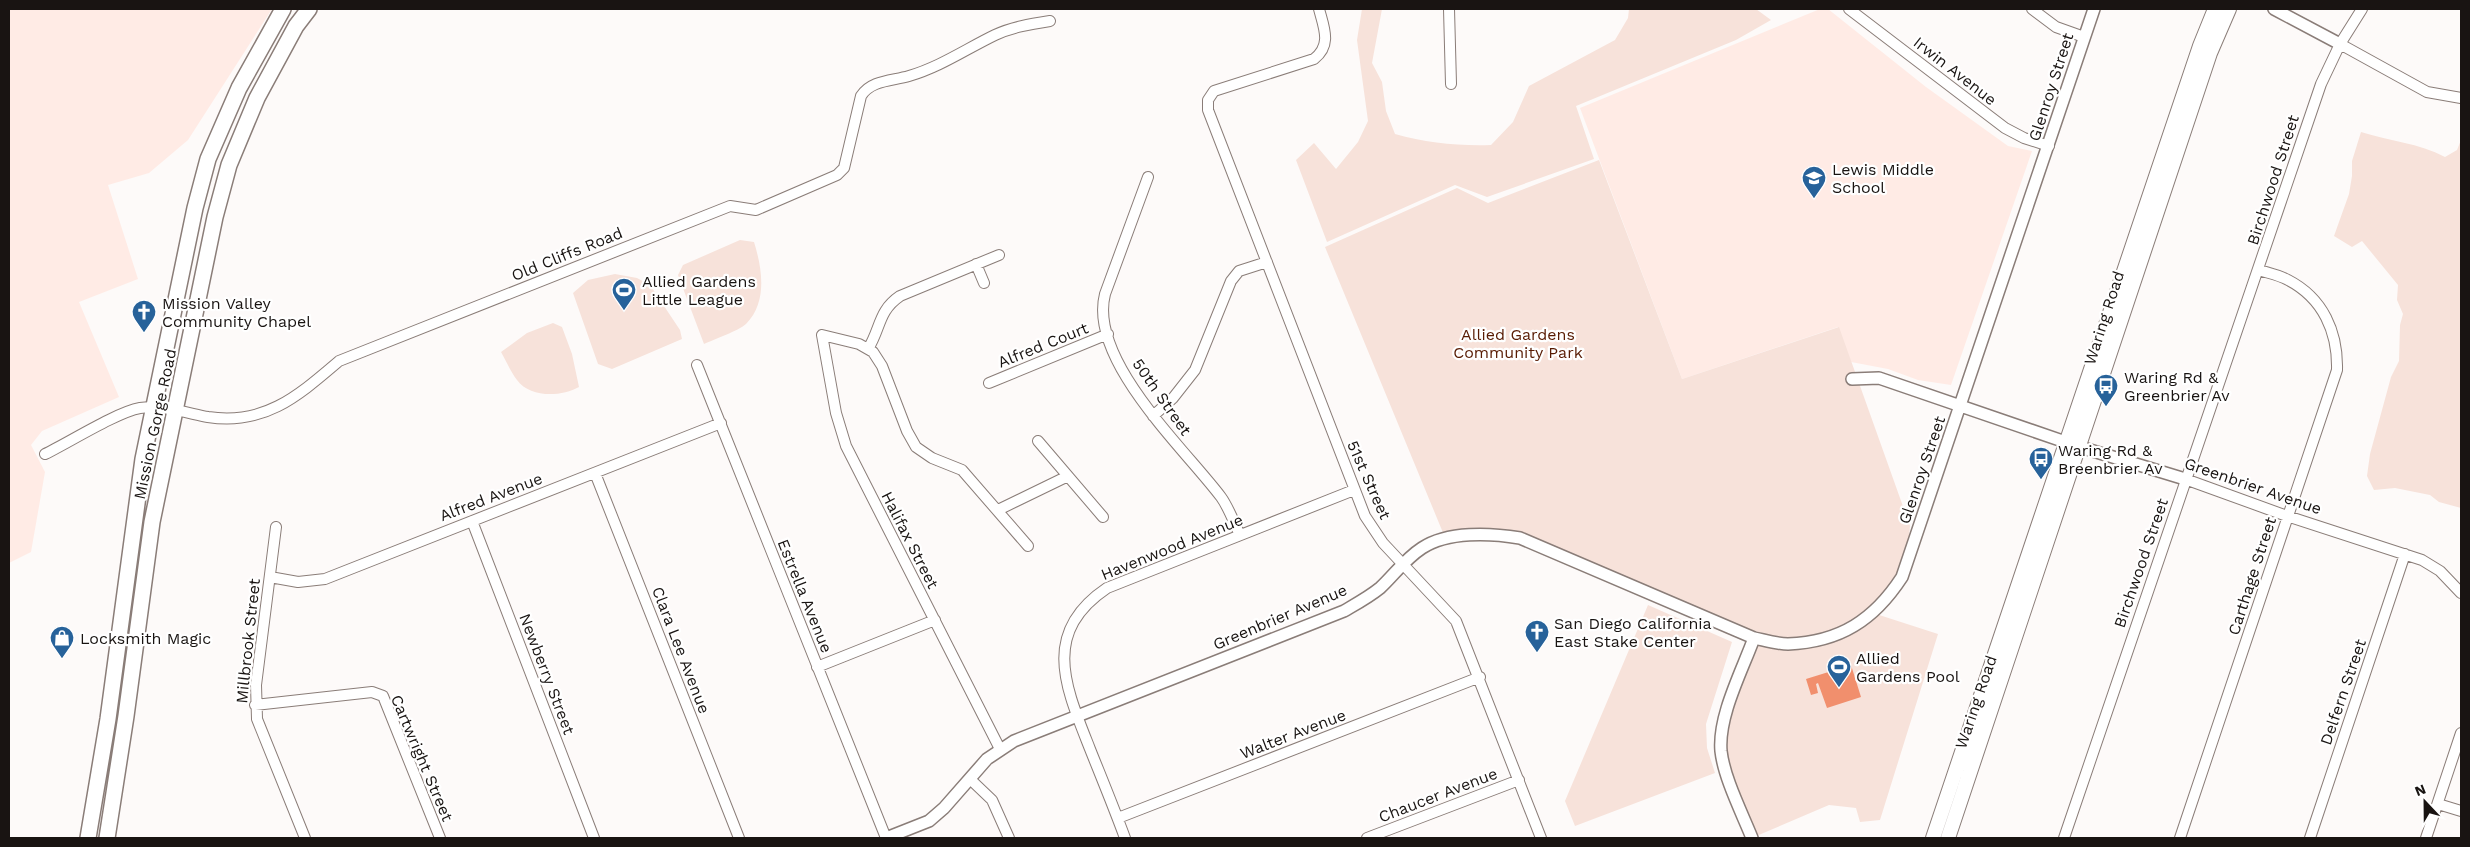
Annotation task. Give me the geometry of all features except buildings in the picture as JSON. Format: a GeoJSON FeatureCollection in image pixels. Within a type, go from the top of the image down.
{"type":"FeatureCollection","features":[{"type":"Feature","properties":{"kind":"main road","name":"Mission Gorge Road"},"geometry":{"type":"LineString","coordinates":[[88,838],[108,719],[143,459],[195,208],[208,159],[239,88],[283,9]]}},
{"type":"Feature","properties":{"kind":"main road","name":"Mission Gorge Road"},"geometry":{"type":"LineString","coordinates":[[107,838],[152,522],[215,217],[229,165],[257,98],[296,26],[309,9]]}},
{"type":"Feature","properties":{"kind":"main road","name":"Waring Road"},"geometry":{"type":"LineString","coordinates":[[1948,838],[2200,46],[2215,9]]}},
{"type":"Feature","properties":{"kind":"main road","name":"Waring Road"},"geometry":{"type":"LineString","coordinates":[[1933,838],[2074,445],[2210,53],[2229,9]]}},
{"type":"Feature","properties":{"kind":"street","name":"51st Street"},"geometry":{"type":"LineString","coordinates":[[1319,9],[1326,41],[1322,53],[1314,59],[1214,91],[1208,100],[1208,110],[1365,516],[1383,543],[1456,620],[1480,677],[1541,838]]}},
{"type":"Feature","properties":{"kind":"street"},"geometry":{"type":"LineString","coordinates":[[1449,9],[1451,84]]}},
{"type":"Feature","properties":{"kind":"street","name":"Irwin Avenue"},"geometry":{"type":"LineString","coordinates":[[1849,9],[2005,128],[2024,138],[2049,146]]}},
{"type":"Feature","properties":{"kind":"street"},"geometry":{"type":"LineString","coordinates":[[2032,9],[2056,27],[2084,37]]}},
{"type":"Feature","properties":{"kind":"street","name":"Glenroy Street"},"geometry":{"type":"LineString","coordinates":[[1754,638],[1786,644],[1824,640],[1854,627],[1889,597],[1902,577],[2094,9]]}},
{"type":"Feature","properties":{"kind":"street"},"geometry":{"type":"LineString","coordinates":[[2274,9],[2427,92],[2461,98]]}},
{"type":"Feature","properties":{"kind":"street","name":"Birchwood Street"},"geometry":{"type":"LineString","coordinates":[[2064,838],[2185,478],[2259,270],[2321,84],[2340,44],[2362,9]]}},
{"type":"Feature","properties":{"kind":"street","name":"Old Cliffs Road"},"geometry":{"type":"LineString","coordinates":[[45,454],[124,414],[140,408],[176,411],[212,418],[247,417],[266,412],[295,398],[339,361],[730,206],[756,210],[837,175],[844,168],[861,96],[864,91],[874,84],[909,76],[959,56],[994,36],[1017,27],[1050,21]]}},
{"type":"Feature","properties":{"kind":"street","name":"50th Street"},"geometry":{"type":"LineString","coordinates":[[1148,177],[1102,306],[1108,334],[1123,372],[1153,416],[1223,499],[1240,535]]}},
{"type":"Feature","properties":{"kind":"street"},"geometry":{"type":"LineString","coordinates":[[999,255],[900,296],[887,305],[877,336],[868,350],[873,352],[882,366],[907,431],[916,447],[932,458],[962,470],[1028,546]]}},
{"type":"Feature","properties":{"kind":"street"},"geometry":{"type":"LineString","coordinates":[[1153,416],[1173,398],[1195,370],[1231,281],[1239,271],[1267,262]]}},
{"type":"Feature","properties":{"kind":"street"},"geometry":{"type":"LineString","coordinates":[[976,264],[984,283]]}},
{"type":"Feature","properties":{"kind":"street","name":"Carthage Street"},"geometry":{"type":"LineString","coordinates":[[2180,838],[2337,370],[2333,331],[2327,316],[2312,297],[2288,280],[2259,270]]}},
{"type":"Feature","properties":{"kind":"street","name":"Alfred Court"},"geometry":{"type":"LineString","coordinates":[[989,383],[1108,334]]}},
{"type":"Feature","properties":{"kind":"street","name":"Halifax Street"},"geometry":{"type":"LineString","coordinates":[[868,350],[859,344],[822,335],[836,413],[846,446],[1000,749]]}},
{"type":"Feature","properties":{"kind":"street","name":"Estrella Avenue"},"geometry":{"type":"LineString","coordinates":[[698,365],[886,838]]}},
{"type":"Feature","properties":{"kind":"street","name":"Greenbrier Avenue"},"geometry":{"type":"LineString","coordinates":[[1852,379],[1879,378],[2074,445],[2185,478],[2287,516],[2405,554],[2432,566],[2461,593]]}},
{"type":"Feature","properties":{"kind":"street","name":"Alfred Avenue"},"geometry":{"type":"LineString","coordinates":[[270,577],[298,582],[324,578],[721,423]]}},
{"type":"Feature","properties":{"kind":"street"},"geometry":{"type":"LineString","coordinates":[[1038,441],[1103,517]]}},
{"type":"Feature","properties":{"kind":"street","name":"Clara Lee Avenue"},"geometry":{"type":"LineString","coordinates":[[595,473],[739,838]]}},
{"type":"Feature","properties":{"kind":"street"},"geometry":{"type":"LineString","coordinates":[[998,510],[1068,476]]}},
{"type":"Feature","properties":{"kind":"street","name":"Havenwood Avenue"},"geometry":{"type":"LineString","coordinates":[[1125,838],[1076,716],[1065,680],[1065,650],[1073,624],[1089,601],[1107,588],[1354,490]]}},
{"type":"Feature","properties":{"kind":"street","name":"Newberry Street"},"geometry":{"type":"LineString","coordinates":[[472,521],[594,838]]}},
{"type":"Feature","properties":{"kind":"street","name":"Millbrook Street"},"geometry":{"type":"LineString","coordinates":[[276,527],[255,706],[256,719],[305,838]]}},
{"type":"Feature","properties":{"kind":"street","name":"Greenbrier Avenue"},"geometry":{"type":"LineString","coordinates":[[886,838],[929,821],[944,808],[1000,749],[1014,741],[1344,611],[1380,588],[1403,563],[1436,540],[1494,534],[1520,538],[1754,638]]}},
{"type":"Feature","properties":{"kind":"street","name":"Delfern Street"},"geometry":{"type":"LineString","coordinates":[[2310,838],[2405,554]]}},
{"type":"Feature","properties":{"kind":"street"},"geometry":{"type":"LineString","coordinates":[[817,667],[935,620]]}},
{"type":"Feature","properties":{"kind":"street"},"geometry":{"type":"LineString","coordinates":[[1752,838],[1724,764],[1721,735],[1724,718],[1754,638]]}},
{"type":"Feature","properties":{"kind":"street","name":"Walter Avenue"},"geometry":{"type":"LineString","coordinates":[[1118,818],[1480,677]]}},
{"type":"Feature","properties":{"kind":"street","name":"Cartwright Street"},"geometry":{"type":"LineString","coordinates":[[255,706],[372,692],[382,696],[440,838]]}},
{"type":"Feature","properties":{"kind":"street"},"geometry":{"type":"LineString","coordinates":[[2426,838],[2461,733]]}},
{"type":"Feature","properties":{"kind":"street"},"geometry":{"type":"LineString","coordinates":[[970,779],[992,800],[1009,838]]}},
{"type":"Feature","properties":{"kind":"street","name":"Chaucer Avenue"},"geometry":{"type":"LineString","coordinates":[[1367,838],[1519,780]]}},
{"type":"Feature","properties":{"kind":"street"},"geometry":{"type":"LineString","coordinates":[[2438,804],[2461,811]]}},
{"type":"Feature","properties":{"kind":"shaded area"},"geometry":{"type":"Polygon","coordinates":[[[9,9],[272,9],[188,140],[149,173],[108,185],[138,279],[79,302],[119,397],[42,431],[31,445],[45,472],[31,552],[9,563],[9,9]]]}},
{"type":"Feature","properties":{"kind":"shaded area","name":"Lewis Middle School"},"geometry":{"type":"Polygon","coordinates":[[[1820,9],[1828,9],[1926,87],[2008,146],[2032,151],[1951,385],[1918,380],[1888,369],[1851,362],[1838,327],[1682,379],[1580,108],[1820,9]]]}},
{"type":"Feature","properties":{"kind":"shaded area","name":"Allied Gardens Pool"},"geometry":{"type":"Polygon","coordinates":[[[1851,665],[1861,697],[1827,708],[1818,683],[1816,684],[1818,693],[1811,695],[1806,679],[1851,665]]]}},
{"type":"Feature","properties":{"kind":"green space"},"geometry":{"type":"Polygon","coordinates":[[[1362,9],[1382,9],[1372,63],[1382,82],[1386,111],[1395,134],[1430,142],[1466,145],[1491,145],[1513,122],[1529,86],[1615,40],[1628,18],[1629,9],[1756,9],[1771,20],[1736,40],[1576,106],[1594,159],[1487,197],[1455,185],[1327,242],[1296,160],[1314,143],[1336,169],[1358,142],[1368,121],[1357,40],[1362,9]]]}},
{"type":"Feature","properties":{"kind":"green space"},"geometry":{"type":"Polygon","coordinates":[[[2361,132],[2414,145],[2445,157],[2457,150],[2461,140],[2461,508],[2439,502],[2430,495],[2395,488],[2374,490],[2367,476],[2370,454],[2391,377],[2399,361],[2400,325],[2403,314],[2397,300],[2398,285],[2362,241],[2352,247],[2334,236],[2349,194],[2352,161],[2361,132]]]}},
{"type":"Feature","properties":{"kind":"green space","name":"Allied Gardens Community Park"},"geometry":{"type":"Polygon","coordinates":[[[1599,160],[1682,379],[1839,327],[1910,526],[1906,568],[1873,613],[1938,634],[1880,820],[1860,822],[1856,808],[1829,805],[1754,837],[1725,762],[1722,733],[1753,638],[1519,539],[1446,540],[1325,247],[1457,188],[1488,203],[1599,160]]]}},
{"type":"Feature","properties":{"kind":"green space"},"geometry":{"type":"Polygon","coordinates":[[[740,240],[754,242],[757,252],[761,274],[758,306],[742,327],[704,344],[678,275],[683,265],[740,240]]]}},
{"type":"Feature","properties":{"kind":"green space","name":"Allied Gardens Little League"},"geometry":{"type":"Polygon","coordinates":[[[615,274],[637,278],[650,285],[680,330],[682,339],[612,369],[598,364],[573,293],[588,280],[615,274]]]}},
{"type":"Feature","properties":{"kind":"green space"},"geometry":{"type":"Polygon","coordinates":[[[553,323],[562,327],[572,354],[579,387],[564,393],[538,393],[523,386],[517,380],[501,352],[527,333],[553,323]]]}},
{"type":"Feature","properties":{"kind":"green space"},"geometry":{"type":"Polygon","coordinates":[[[1648,605],[1732,642],[1706,724],[1707,748],[1715,773],[1575,826],[1565,801],[1648,605]]]}},
{"type":"Feature","properties":{"kind":"place","name":"Lewis Middle School"},"geometry":{"type":"Point","coordinates":[1814,199]}},
{"type":"Feature","properties":{"kind":"place","name":"Allied Gardens Little League"},"geometry":{"type":"Point","coordinates":[624,311]}},
{"type":"Feature","properties":{"kind":"place","name":"Mission Valley Community Chapel"},"geometry":{"type":"Point","coordinates":[144,333]}},
{"type":"Feature","properties":{"kind":"place","name":"Waring Rd & Greenbrier Av"},"geometry":{"type":"Point","coordinates":[2106,407]}},
{"type":"Feature","properties":{"kind":"place","name":"Waring Rd & Breenbrier Av"},"geometry":{"type":"Point","coordinates":[2041,480]}},
{"type":"Feature","properties":{"kind":"place","name":"San Diego California East Stake Center"},"geometry":{"type":"Point","coordinates":[1537,653]}},
{"type":"Feature","properties":{"kind":"place","name":"Locksmith Magic"},"geometry":{"type":"Point","coordinates":[62,659]}},
{"type":"Feature","properties":{"kind":"place","name":"Allied Gardens Pool"},"geometry":{"type":"Point","coordinates":[1839,688]}}]}
